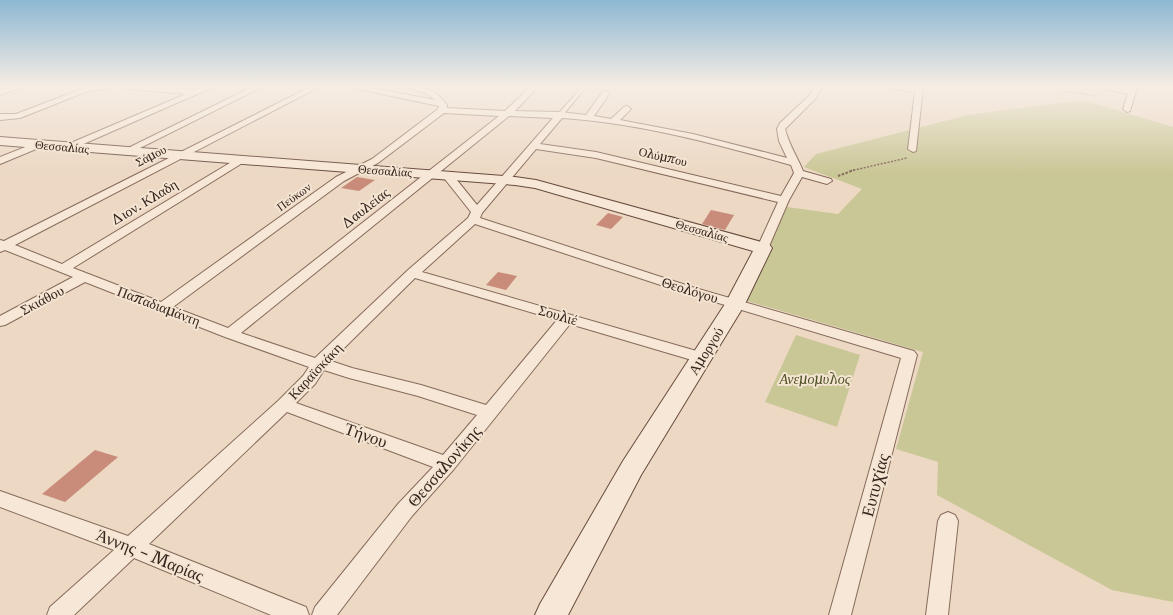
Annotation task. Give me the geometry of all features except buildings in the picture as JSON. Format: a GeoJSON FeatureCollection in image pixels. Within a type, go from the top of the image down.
{"type":"FeatureCollection","features":[{"type":"Feature","properties":{"kind":"street"},"geometry":{"type":"LineString","coordinates":[[0,117],[18,116]]}},
{"type":"Feature","properties":{"kind":"street"},"geometry":{"type":"LineString","coordinates":[[69,147],[142,116]]}},
{"type":"Feature","properties":{"kind":"street"},"geometry":{"type":"LineString","coordinates":[[127,151],[199,116]]}},
{"type":"Feature","properties":{"kind":"street","name":"Σάμου"},"geometry":{"type":"LineString","coordinates":[[2,246],[258,116]]}},
{"type":"Feature","properties":{"kind":"street","name":"Πεύκων"},"geometry":{"type":"LineString","coordinates":[[162,308],[340,179],[375,161],[432,116]]}},
{"type":"Feature","properties":{"kind":"street","name":"Δαυλείας"},"geometry":{"type":"LineString","coordinates":[[230,334],[505,116]]}},
{"type":"Feature","properties":{"kind":"street","name":"Καραϊσκάκη"},"geometry":{"type":"LineString","coordinates":[[58,615],[284,405],[309,380],[319,364],[413,273],[475,216],[559,116]]}},
{"type":"Feature","properties":{"kind":"street"},"geometry":{"type":"LineString","coordinates":[[567,116],[613,122],[716,142],[797,168],[827,181]]}},
{"type":"Feature","properties":{"kind":"street"},"geometry":{"type":"LineString","coordinates":[[613,122],[620,116]]}},
{"type":"Feature","properties":{"kind":"street"},"geometry":{"type":"LineString","coordinates":[[793,116],[781,129],[786,145],[797,168]]}},
{"type":"Feature","properties":{"kind":"street"},"geometry":{"type":"LineString","coordinates":[[913,149],[916,116]]}},
{"type":"Feature","properties":{"kind":"street","name":"Θεσσαλίας"},"geometry":{"type":"LineString","coordinates":[[0,141],[504,180],[536,184],[763,248]]}},
{"type":"Feature","properties":{"kind":"street"},"geometry":{"type":"LineString","coordinates":[[0,161],[38,145]]}},
{"type":"Feature","properties":{"kind":"street","name":"Ολύμπου"},"geometry":{"type":"LineString","coordinates":[[534,146],[596,154],[784,200]]}},
{"type":"Feature","properties":{"kind":"street","name":"Διον. Κλαδη"},"geometry":{"type":"LineString","coordinates":[[62,268],[241,160]]}},
{"type":"Feature","properties":{"kind":"street","name":"Αμοργού"},"geometry":{"type":"LineString","coordinates":[[551,615],[632,468],[735,304],[763,248],[797,168]]}},
{"type":"Feature","properties":{"kind":"street"},"geometry":{"type":"LineString","coordinates":[[448,176],[475,216]]}},
{"type":"Feature","properties":{"kind":"street","name":"Θεολόγου"},"geometry":{"type":"LineString","coordinates":[[475,216],[568,252],[735,304],[909,355]]}},
{"type":"Feature","properties":{"kind":"street","name":"Παπαδιαμάντη"},"geometry":{"type":"LineString","coordinates":[[2,246],[230,334],[348,373],[421,391],[490,413]]}},
{"type":"Feature","properties":{"kind":"street","name":"Σουλιέ"},"geometry":{"type":"LineString","coordinates":[[413,273],[702,358]]}},
{"type":"Feature","properties":{"kind":"street","name":"Σκιάθου"},"geometry":{"type":"LineString","coordinates":[[0,322],[84,277]]}},
{"type":"Feature","properties":{"kind":"street","name":"Θεσσαλονίκης"},"geometry":{"type":"LineString","coordinates":[[323,615],[405,510],[447,464],[567,318]]}},
{"type":"Feature","properties":{"kind":"street","name":"Ευτυχίας"},"geometry":{"type":"LineString","coordinates":[[840,615],[909,355]]}},
{"type":"Feature","properties":{"kind":"street","name":"Τήνου"},"geometry":{"type":"LineString","coordinates":[[284,405],[447,464]]}},
{"type":"Feature","properties":{"kind":"street","name":"Άννης - Μαρίας"},"geometry":{"type":"LineString","coordinates":[[0,499],[132,547],[298,615]]}},
{"type":"Feature","properties":{"kind":"street"},"geometry":{"type":"LineString","coordinates":[[937,615],[948,521]]}},
{"type":"Feature","properties":{"kind":"path"},"geometry":{"type":"LineString","coordinates":[[843,173],[906,158],[911,155],[913,149]]}},
{"type":"Feature","properties":{"kind":"green space"},"geometry":{"type":"Polygon","coordinates":[[[965,116],[1136,116],[1173,127],[1173,602],[1112,590],[937,495],[938,462],[896,449],[923,352],[740,299],[787,207],[838,214],[862,189],[804,167],[816,154],[965,116]]]}},
{"type":"Feature","properties":{"kind":"green space","name":"Ανεμομυλος"},"geometry":{"type":"Polygon","coordinates":[[[796,335],[860,355],[837,427],[765,402],[796,335]]]}}]}
